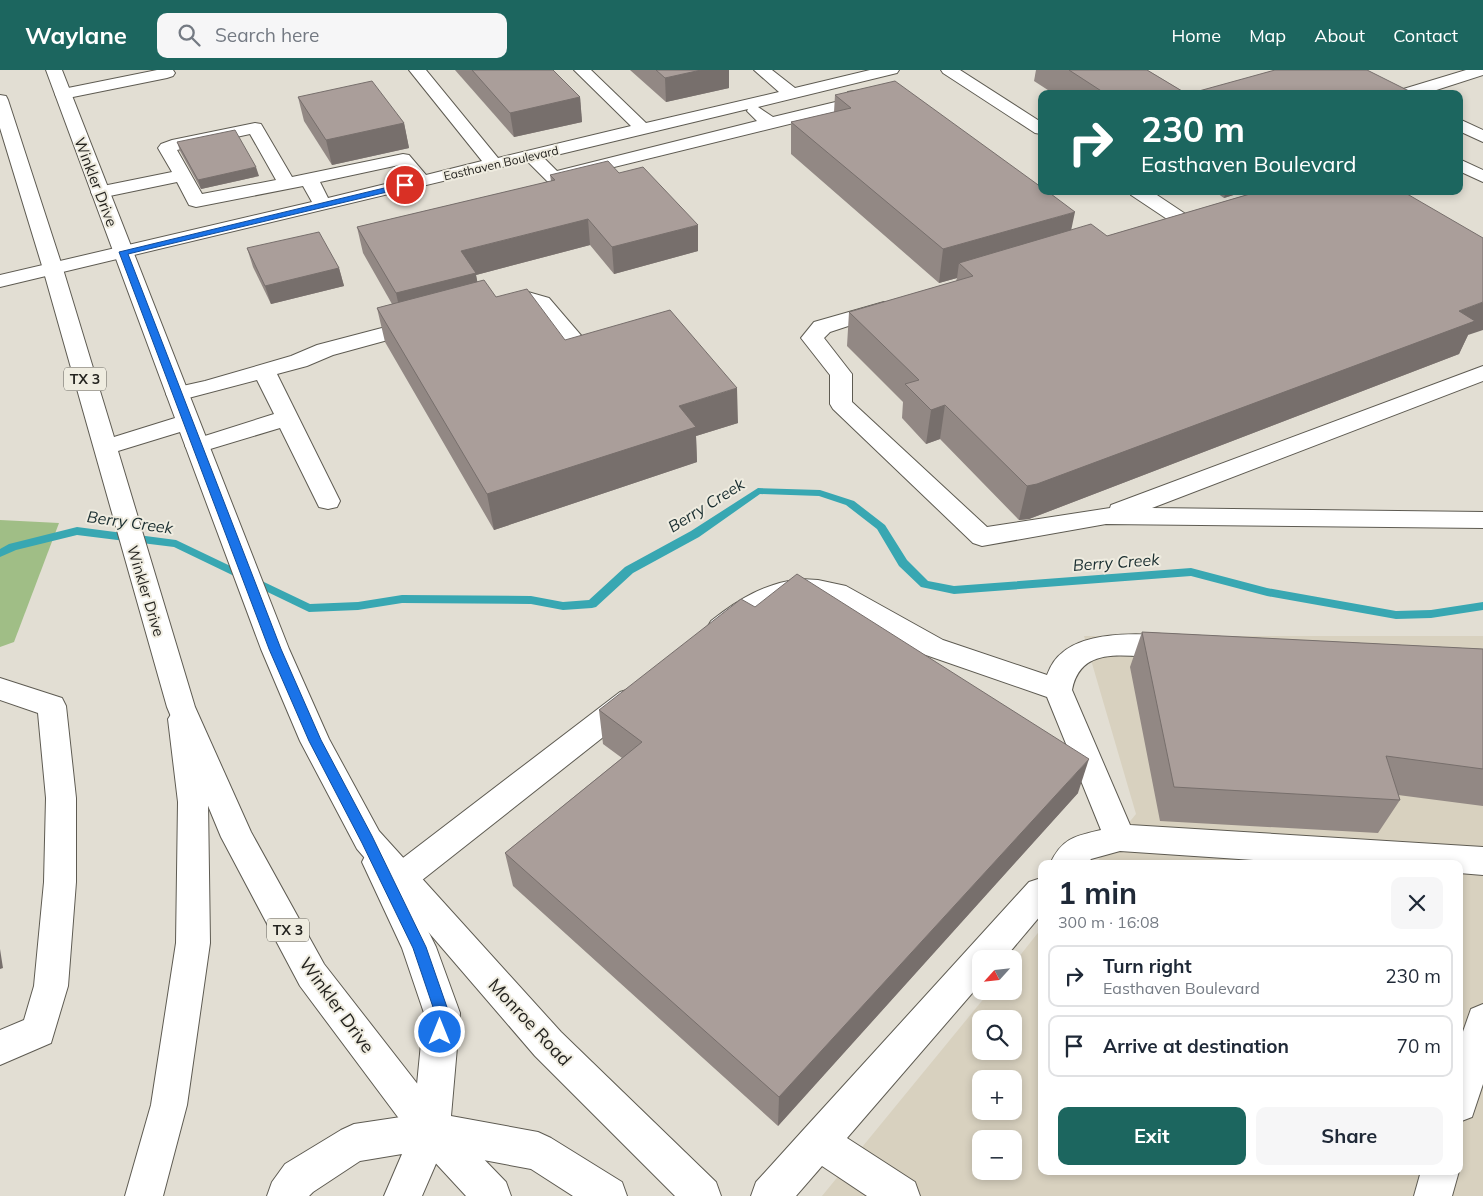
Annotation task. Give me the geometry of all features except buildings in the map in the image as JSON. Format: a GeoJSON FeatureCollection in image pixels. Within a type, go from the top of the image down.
{"type":"FeatureCollection","features":[{"type":"Feature","properties":{"kind":"main road","name":"Winkler Drive"},"geometry":{"type":"LineString","coordinates":[[54,70],[275,649],[315,741],[368,840],[419,947],[442,1013],[431,1131],[403,1196]]}},
{"type":"Feature","properties":{"kind":"main road"},"geometry":{"type":"LineString","coordinates":[[63,94],[167,74],[165,70]]}},
{"type":"Feature","properties":{"kind":"main road"},"geometry":{"type":"LineString","coordinates":[[417,70],[494,164]]}},
{"type":"Feature","properties":{"kind":"main road"},"geometry":{"type":"LineString","coordinates":[[582,70],[650,127],[678,146]]}},
{"type":"Feature","properties":{"kind":"main road"},"geometry":{"type":"LineString","coordinates":[[762,70],[792,94]]}},
{"type":"Feature","properties":{"kind":"main road","name":"Easthaven Boulevard"},"geometry":{"type":"LineString","coordinates":[[0,281],[891,70]]}},
{"type":"Feature","properties":{"kind":"main road"},"geometry":{"type":"LineString","coordinates":[[950,70],[1038,127]]}},
{"type":"Feature","properties":{"kind":"main road"},"geometry":{"type":"LineString","coordinates":[[1407,90],[1483,70]]}},
{"type":"Feature","properties":{"kind":"main road"},"geometry":{"type":"LineString","coordinates":[[1458,78],[1474,86]]}},
{"type":"Feature","properties":{"kind":"main road"},"geometry":{"type":"LineString","coordinates":[[532,155],[553,177],[862,101],[837,83]]}},
{"type":"Feature","properties":{"kind":"main road","name":"Winkler Drive"},"geometry":{"type":"LineString","coordinates":[[0,100],[53,269],[181,707],[237,837],[312,975],[431,1131]]}},
{"type":"Feature","properties":{"kind":"main road"},"geometry":{"type":"LineString","coordinates":[[747,104],[770,123]]}},
{"type":"Feature","properties":{"kind":"main road"},"geometry":{"type":"LineString","coordinates":[[287,183],[256,128],[178,144],[168,148],[196,201],[309,179],[403,159],[422,182]]}},
{"type":"Feature","properties":{"kind":"main road"},"geometry":{"type":"LineString","coordinates":[[1463,166],[1483,177]]}},
{"type":"Feature","properties":{"kind":"main road"},"geometry":{"type":"LineString","coordinates":[[100,192],[183,175]]}},
{"type":"Feature","properties":{"kind":"main road"},"geometry":{"type":"LineString","coordinates":[[309,179],[323,205]]}},
{"type":"Feature","properties":{"kind":"main road"},"geometry":{"type":"LineString","coordinates":[[1146,195],[1190,216],[1152,228]]}},
{"type":"Feature","properties":{"kind":"main road"},"geometry":{"type":"LineString","coordinates":[[478,308],[528,298],[542,302],[583,352]]}},
{"type":"Feature","properties":{"kind":"main road"},"geometry":{"type":"LineString","coordinates":[[903,303],[822,327],[812,338],[842,374],[841,404],[982,537],[1106,516],[1483,520]]}},
{"type":"Feature","properties":{"kind":"main road"},"geometry":{"type":"LineString","coordinates":[[177,394],[299,361],[325,350],[441,318]]}},
{"type":"Feature","properties":{"kind":"main road"},"geometry":{"type":"LineString","coordinates":[[264,371],[328,501]]}},
{"type":"Feature","properties":{"kind":"main road"},"geometry":{"type":"LineString","coordinates":[[1106,516],[1483,373]]}},
{"type":"Feature","properties":{"kind":"main road"},"geometry":{"type":"LineString","coordinates":[[197,446],[287,418]]}},
{"type":"Feature","properties":{"kind":"main road"},"geometry":{"type":"LineString","coordinates":[[104,448],[187,422]]}},
{"type":"Feature","properties":{"kind":"main road"},"geometry":{"type":"LineString","coordinates":[[703,642],[756,601],[772,593],[800,588],[820,589],[837,593],[933,648],[1058,690]]}},
{"type":"Feature","properties":{"kind":"main road"},"geometry":{"type":"LineString","coordinates":[[1120,838],[1058,690],[1064,670],[1072,660],[1086,651],[1109,646],[1201,650]]}},
{"type":"Feature","properties":{"kind":"main road"},"geometry":{"type":"LineString","coordinates":[[401,878],[651,683]]}},
{"type":"Feature","properties":{"kind":"main road"},"geometry":{"type":"LineString","coordinates":[[0,689],[52,706],[61,798],[60,882],[51,986],[38,1032],[0,1048]]}},
{"type":"Feature","properties":{"kind":"main road","name":"Winkler Drive"},"geometry":{"type":"LineString","coordinates":[[144,1196],[169,1105],[193,943],[193,802],[181,707]]}},
{"type":"Feature","properties":{"kind":"main road"},"geometry":{"type":"LineString","coordinates":[[1070,860],[1081,848],[1120,838],[1483,861]]}},
{"type":"Feature","properties":{"kind":"main road","name":"Monroe Road"},"geometry":{"type":"LineString","coordinates":[[368,840],[548,1044],[702,1196]]}},
{"type":"Feature","properties":{"kind":"main road"},"geometry":{"type":"LineString","coordinates":[[989,950],[1038,895]]}},
{"type":"Feature","properties":{"kind":"main road"},"geometry":{"type":"LineString","coordinates":[[770,1196],[972,969]]}},
{"type":"Feature","properties":{"kind":"main road"},"geometry":{"type":"LineString","coordinates":[[1463,1090],[1483,1021]]}},
{"type":"Feature","properties":{"kind":"main road"},"geometry":{"type":"LineString","coordinates":[[286,1196],[299,1178],[354,1143],[431,1131],[538,1152],[608,1196]]}},
{"type":"Feature","properties":{"kind":"main road","name":"TX 3"},"geometry":{"type":"LineString","coordinates":[[431,1131],[492,1196]]}},
{"type":"Feature","properties":{"kind":"main road"},"geometry":{"type":"LineString","coordinates":[[818,1142],[901,1196]]}},
{"type":"Feature","properties":{"kind":"main road"},"geometry":{"type":"LineString","coordinates":[[1433,1196],[1439,1175]]}},
{"type":"Feature","properties":{"kind":"shaded area"},"geometry":{"type":"Polygon","coordinates":[[[1084,636],[1483,636],[1483,1196],[822,1196],[972,1013],[972,1060],[1022,1060],[1022,1010],[974,1010],[983,1000],[1022,1000],[1022,953],[1038,933],[1038,1175],[1463,1175],[1463,860],[1098,860],[1136,814],[1084,636]]]}},
{"type":"Feature","properties":{"kind":"green space"},"geometry":{"type":"Polygon","coordinates":[[[0,520],[59,523],[14,642],[0,647],[0,520]]]}},
{"type":"Feature","properties":{"kind":"waterway","name":"Berry Creek"},"geometry":{"type":"LineString","coordinates":[[0,553],[13,547],[77,531],[176,544],[309,608],[358,606],[402,599],[531,600],[563,606],[592,604],[629,570],[695,534],[758,491],[820,493],[850,503],[881,527],[903,563],[925,584],[954,590],[1191,572],[1267,592],[1396,615],[1431,614],[1483,606]]}},
{"type":"Feature","properties":{"kind":"route"},"geometry":{"type":"LineString","coordinates":[[405,185],[123,252],[275,649],[315,741],[368,840],[419,947],[442,1013],[440,1032]]}}]}
